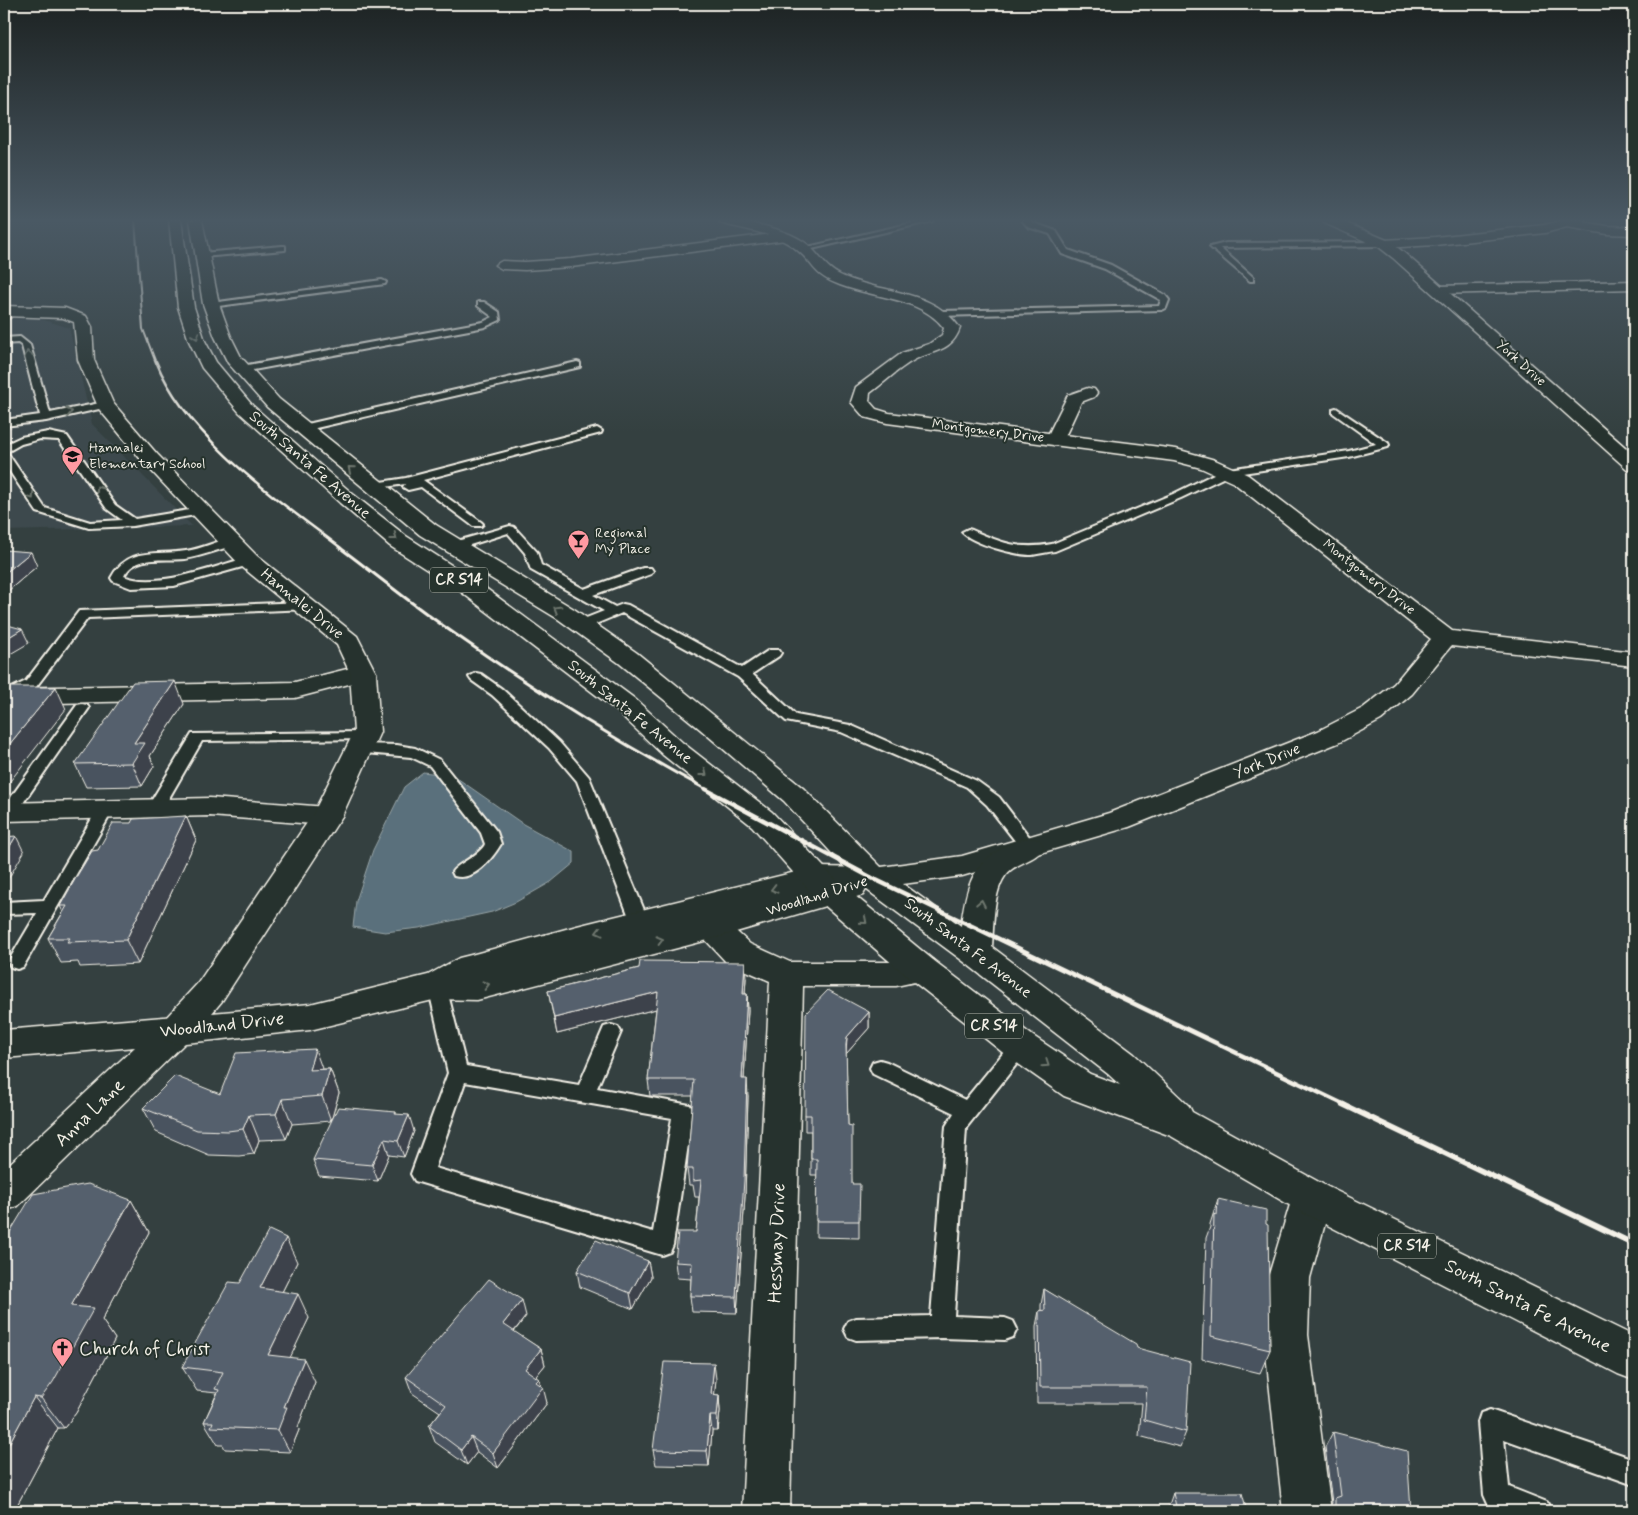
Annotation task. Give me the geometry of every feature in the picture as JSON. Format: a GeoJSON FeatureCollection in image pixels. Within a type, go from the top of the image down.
{"type":"FeatureCollection","features":[{"type":"Feature","properties":{"kind":"street","name":"South Santa Fe Avenue"},"geometry":{"type":"LineString","coordinates":[[184,291],[186,307],[208,364],[246,410],[398,541],[468,586],[626,705],[673,749],[762,819],[824,886],[921,969],[1020,1046],[1078,1085],[1184,1125],[1312,1198],[1634,1359]]}},
{"type":"Feature","properties":{"kind":"street","name":"South Santa Fe Avenue"},"geometry":{"type":"LineString","coordinates":[[208,291],[211,305],[227,344],[242,369],[274,403],[303,428],[377,491],[428,530],[581,625],[628,658],[794,795],[874,879],[975,952],[1121,1064],[1184,1125]]}},
{"type":"Feature","properties":{"kind":"street"},"geometry":{"type":"LineString","coordinates":[[871,291],[922,303],[941,314]]}},
{"type":"Feature","properties":{"kind":"street","name":"York Drive"},"geometry":{"type":"LineString","coordinates":[[1439,291],[1632,460]]}},
{"type":"Feature","properties":{"kind":"street","name":"Hannalei Drive"},"geometry":{"type":"LineString","coordinates":[[7,314],[65,313],[81,319],[84,327],[86,360],[105,405],[150,458],[249,561],[348,641],[363,673],[367,732],[327,816],[210,992],[176,1030]]}},
{"type":"Feature","properties":{"kind":"street","name":"Montgomery Drive"},"geometry":{"type":"LineString","coordinates":[[941,314],[952,328],[949,337],[935,347],[908,357],[862,391],[860,402],[870,412],[887,418],[1176,455],[1208,464],[1241,479],[1446,638]]}},
{"type":"Feature","properties":{"kind":"street"},"geometry":{"type":"LineString","coordinates":[[1055,439],[1074,399],[1088,393]]}},
{"type":"Feature","properties":{"kind":"street"},"geometry":{"type":"LineString","coordinates":[[512,620],[563,636],[593,650],[653,694],[819,836],[874,879]]}},
{"type":"Feature","properties":{"kind":"street"},"geometry":{"type":"LineString","coordinates":[[1446,638],[1634,659]]}},
{"type":"Feature","properties":{"kind":"street","name":"York Drive"},"geometry":{"type":"LineString","coordinates":[[874,879],[962,866],[1118,820],[1328,737],[1372,714],[1403,689],[1446,638]]}},
{"type":"Feature","properties":{"kind":"street"},"geometry":{"type":"LineString","coordinates":[[4,696],[295,690],[363,673]]}},
{"type":"Feature","properties":{"kind":"street"},"geometry":{"type":"LineString","coordinates":[[6,812],[210,807],[327,816]]}},
{"type":"Feature","properties":{"kind":"street"},"geometry":{"type":"LineString","coordinates":[[975,952],[981,900],[993,869],[1004,860],[1030,847]]}},
{"type":"Feature","properties":{"kind":"street","name":"Woodland Drive"},"geometry":{"type":"LineString","coordinates":[[437,986],[471,967],[640,922],[824,886],[874,879]]}},
{"type":"Feature","properties":{"kind":"street","name":"Woodland Drive"},"geometry":{"type":"LineString","coordinates":[[4,1044],[176,1030],[310,1016],[437,986],[477,987],[712,927],[824,886]]}},
{"type":"Feature","properties":{"kind":"street"},"geometry":{"type":"LineString","coordinates":[[712,927],[738,954],[788,974],[896,974],[921,969]]}},
{"type":"Feature","properties":{"kind":"street","name":"Hessmay Drive"},"geometry":{"type":"LineString","coordinates":[[766,1511],[788,974]]}},
{"type":"Feature","properties":{"kind":"street","name":"Anna Lane"},"geometry":{"type":"LineString","coordinates":[[4,1194],[176,1030]]}},
{"type":"Feature","properties":{"kind":"street"},"geometry":{"type":"LineString","coordinates":[[1306,1511],[1286,1335],[1289,1278],[1312,1198]]}},
{"type":"Feature","properties":{"kind":"lane"},"geometry":{"type":"LineString","coordinates":[[211,305],[317,291]]}},
{"type":"Feature","properties":{"kind":"lane"},"geometry":{"type":"LineString","coordinates":[[941,314],[1162,308],[1165,300],[1151,291]]}},
{"type":"Feature","properties":{"kind":"lane"},"geometry":{"type":"LineString","coordinates":[[242,369],[485,324],[497,318],[496,314],[481,304]]}},
{"type":"Feature","properties":{"kind":"lane"},"geometry":{"type":"LineString","coordinates":[[4,341],[20,340],[26,345],[46,418]]}},
{"type":"Feature","properties":{"kind":"lane"},"geometry":{"type":"LineString","coordinates":[[303,428],[577,365]]}},
{"type":"Feature","properties":{"kind":"lane"},"geometry":{"type":"LineString","coordinates":[[4,423],[46,418],[105,405]]}},
{"type":"Feature","properties":{"kind":"lane"},"geometry":{"type":"LineString","coordinates":[[968,532],[984,540],[1016,550],[1033,551],[1055,547],[1177,496],[1226,472],[1349,454],[1384,445],[1336,411]]}},
{"type":"Feature","properties":{"kind":"lane"},"geometry":{"type":"LineString","coordinates":[[377,491],[406,480],[597,431]]}},
{"type":"Feature","properties":{"kind":"lane"},"geometry":{"type":"LineString","coordinates":[[4,450],[10,445],[30,438],[51,434],[63,438],[111,507],[133,523]]}},
{"type":"Feature","properties":{"kind":"lane"},"geometry":{"type":"LineString","coordinates":[[4,455],[41,510],[89,525],[133,523],[201,511]]}},
{"type":"Feature","properties":{"kind":"lane"},"geometry":{"type":"LineString","coordinates":[[4,473],[16,473]]}},
{"type":"Feature","properties":{"kind":"lane"},"geometry":{"type":"LineString","coordinates":[[377,491],[423,483],[477,524]]}},
{"type":"Feature","properties":{"kind":"lane"},"geometry":{"type":"LineString","coordinates":[[454,546],[510,530],[532,552],[535,567],[615,612]]}},
{"type":"Feature","properties":{"kind":"lane"},"geometry":{"type":"LineString","coordinates":[[230,542],[183,555],[162,555],[134,560],[120,570],[117,578],[131,584],[174,582],[249,561]]}},
{"type":"Feature","properties":{"kind":"lane"},"geometry":{"type":"LineString","coordinates":[[583,594],[647,571]]}},
{"type":"Feature","properties":{"kind":"lane"},"geometry":{"type":"LineString","coordinates":[[4,696],[31,684],[84,614],[304,606]]}},
{"type":"Feature","properties":{"kind":"lane"},"geometry":{"type":"LineString","coordinates":[[581,625],[623,608],[743,674],[791,718],[845,728],[972,784],[993,801],[1030,847]]}},
{"type":"Feature","properties":{"kind":"lane"},"geometry":{"type":"LineString","coordinates":[[743,674],[774,653]]}},
{"type":"Feature","properties":{"kind":"lane"},"geometry":{"type":"LineString","coordinates":[[476,677],[498,692],[554,745],[584,780],[640,922]]}},
{"type":"Feature","properties":{"kind":"lane"},"geometry":{"type":"LineString","coordinates":[[6,812],[82,708]]}},
{"type":"Feature","properties":{"kind":"lane"},"geometry":{"type":"LineString","coordinates":[[155,808],[197,737],[362,742],[415,753],[435,763],[489,832],[493,844],[487,855],[475,866],[460,872]]}},
{"type":"Feature","properties":{"kind":"lane"},"geometry":{"type":"LineString","coordinates":[[17,962],[105,810]]}},
{"type":"Feature","properties":{"kind":"lane"},"geometry":{"type":"LineString","coordinates":[[4,908],[49,906]]}},
{"type":"Feature","properties":{"kind":"lane"},"geometry":{"type":"LineString","coordinates":[[437,986],[458,1073],[422,1174],[662,1244],[683,1111],[458,1073]]}},
{"type":"Feature","properties":{"kind":"lane"},"geometry":{"type":"LineString","coordinates":[[584,1094],[611,1032]]}},
{"type":"Feature","properties":{"kind":"lane"},"geometry":{"type":"LineString","coordinates":[[942,1327],[956,1126],[1020,1046]]}},
{"type":"Feature","properties":{"kind":"lane"},"geometry":{"type":"LineString","coordinates":[[880,1068],[968,1110]]}},
{"type":"Feature","properties":{"kind":"lane"},"geometry":{"type":"LineString","coordinates":[[856,1329],[942,1327],[1005,1329]]}},
{"type":"Feature","properties":{"kind":"lane"},"geometry":{"type":"LineString","coordinates":[[1538,1511],[1497,1496],[1490,1422],[1634,1472]]}},
{"type":"Feature","properties":{"kind":"shaded area","name":"Hannalei Elementary School"},"geometry":{"type":"Polygon","coordinates":[[[4,319],[41,319],[69,328],[92,424],[192,526],[4,531],[4,319]]]}},
{"type":"Feature","properties":{"kind":"water"},"geometry":{"type":"Polygon","coordinates":[[[423,772],[454,776],[523,824],[574,852],[574,863],[551,882],[516,902],[492,912],[419,928],[385,932],[353,927],[356,901],[373,850],[404,787],[423,772]]]}},
{"type":"Feature","properties":{"kind":"building"},"geometry":{"type":"Polygon","coordinates":[[[4,550],[31,552],[4,574],[4,550]]]}},
{"type":"Feature","properties":{"kind":"building"},"geometry":{"type":"Polygon","coordinates":[[[4,624],[22,629],[4,640],[4,624]]]}},
{"type":"Feature","properties":{"kind":"building"},"geometry":{"type":"Polygon","coordinates":[[[175,681],[134,743],[145,743],[132,763],[75,764],[133,682],[175,681]]]}},
{"type":"Feature","properties":{"kind":"building"},"geometry":{"type":"Polygon","coordinates":[[[4,687],[56,687],[4,751],[4,687]]]}},
{"type":"Feature","properties":{"kind":"building"},"geometry":{"type":"Polygon","coordinates":[[[186,816],[126,940],[67,942],[70,938],[48,938],[67,906],[60,906],[78,874],[92,851],[98,850],[113,823],[131,823],[133,819],[186,816]]]}},
{"type":"Feature","properties":{"kind":"building"},"geometry":{"type":"Polygon","coordinates":[[[16,836],[4,856],[4,837],[16,836]]]}},
{"type":"Feature","properties":{"kind":"building"},"geometry":{"type":"Polygon","coordinates":[[[640,961],[745,962],[743,994],[747,994],[742,1079],[747,1079],[744,1180],[736,1297],[690,1296],[692,1263],[675,1262],[678,1232],[696,1232],[701,1180],[693,1181],[693,1169],[687,1169],[694,1080],[648,1080],[658,992],[554,1018],[548,991],[639,968],[640,961]]]}},
{"type":"Feature","properties":{"kind":"building"},"geometry":{"type":"Polygon","coordinates":[[[828,990],[869,1012],[847,1037],[846,1045],[848,1125],[852,1126],[852,1184],[860,1184],[859,1221],[816,1221],[817,1159],[811,1159],[811,1115],[805,1115],[806,1013],[828,990]]]}},
{"type":"Feature","properties":{"kind":"building"},"geometry":{"type":"Polygon","coordinates":[[[315,1049],[309,1070],[330,1069],[322,1096],[282,1099],[276,1114],[249,1115],[243,1129],[228,1131],[197,1130],[143,1108],[175,1076],[220,1094],[236,1053],[315,1049]]]}},
{"type":"Feature","properties":{"kind":"building"},"geometry":{"type":"Polygon","coordinates":[[[338,1107],[396,1112],[395,1114],[409,1115],[398,1141],[384,1139],[372,1165],[313,1160],[338,1107]]]}},
{"type":"Feature","properties":{"kind":"building"},"geometry":{"type":"Polygon","coordinates":[[[88,1184],[131,1200],[71,1306],[94,1308],[53,1382],[41,1398],[34,1397],[4,1453],[4,1242],[33,1194],[88,1184]]]}},
{"type":"Feature","properties":{"kind":"building"},"geometry":{"type":"Polygon","coordinates":[[[1218,1199],[1266,1210],[1266,1224],[1268,1225],[1270,1350],[1211,1336],[1214,1214],[1217,1215],[1218,1199]]]}},
{"type":"Feature","properties":{"kind":"building"},"geometry":{"type":"Polygon","coordinates":[[[269,1230],[286,1238],[260,1288],[298,1294],[268,1355],[304,1359],[284,1407],[287,1407],[278,1430],[211,1427],[213,1422],[204,1422],[219,1390],[215,1389],[223,1372],[182,1367],[229,1282],[240,1283],[269,1230]]]}},
{"type":"Feature","properties":{"kind":"building"},"geometry":{"type":"Polygon","coordinates":[[[596,1240],[648,1261],[630,1293],[577,1271],[596,1240]]]}},
{"type":"Feature","properties":{"kind":"building"},"geometry":{"type":"Polygon","coordinates":[[[489,1279],[522,1300],[503,1324],[541,1349],[525,1369],[539,1379],[536,1382],[543,1387],[493,1453],[471,1437],[461,1450],[429,1426],[446,1405],[406,1377],[489,1279]]]}},
{"type":"Feature","properties":{"kind":"building"},"geometry":{"type":"Polygon","coordinates":[[[1044,1289],[1136,1344],[1137,1348],[1190,1362],[1186,1432],[1144,1420],[1147,1387],[1040,1387],[1039,1311],[1045,1310],[1044,1289]]]}},
{"type":"Feature","properties":{"kind":"building"},"geometry":{"type":"Polygon","coordinates":[[[664,1362],[714,1363],[711,1394],[719,1395],[717,1416],[710,1416],[707,1451],[653,1450],[664,1362]]]}},
{"type":"Feature","properties":{"kind":"building"},"geometry":{"type":"Polygon","coordinates":[[[1333,1432],[1407,1451],[1411,1511],[1335,1511],[1335,1498],[1341,1496],[1333,1432]]]}},
{"type":"Feature","properties":{"kind":"building"},"geometry":{"type":"Polygon","coordinates":[[[1173,1493],[1242,1493],[1247,1511],[1177,1511],[1173,1493]]]}},
{"type":"Feature","properties":{"kind":"railway"},"geometry":{"type":"LineString","coordinates":[[140,291],[143,329],[156,363]]}},
{"type":"Feature","properties":{"kind":"railway"},"geometry":{"type":"LineString","coordinates":[[156,361],[170,389],[189,416],[211,441],[263,488],[341,548]]}},
{"type":"Feature","properties":{"kind":"railway"},"geometry":{"type":"LineString","coordinates":[[339,547],[425,613],[516,676],[610,735],[707,790]]}},
{"type":"Feature","properties":{"kind":"railway"},"geometry":{"type":"LineString","coordinates":[[705,789],[874,879],[1345,1105]]}},
{"type":"Feature","properties":{"kind":"railway"},"geometry":{"type":"LineString","coordinates":[[1342,1104],[1634,1244]]}},
{"type":"Feature","properties":{"kind":"place","name":"Hannalei Elementary School"},"geometry":{"type":"Point","coordinates":[73,475]}},
{"type":"Feature","properties":{"kind":"place","name":"Regional My Place"},"geometry":{"type":"Point","coordinates":[579,560]}},
{"type":"Feature","properties":{"kind":"place","name":"Church of Christ"},"geometry":{"type":"Point","coordinates":[63,1368]}}]}
